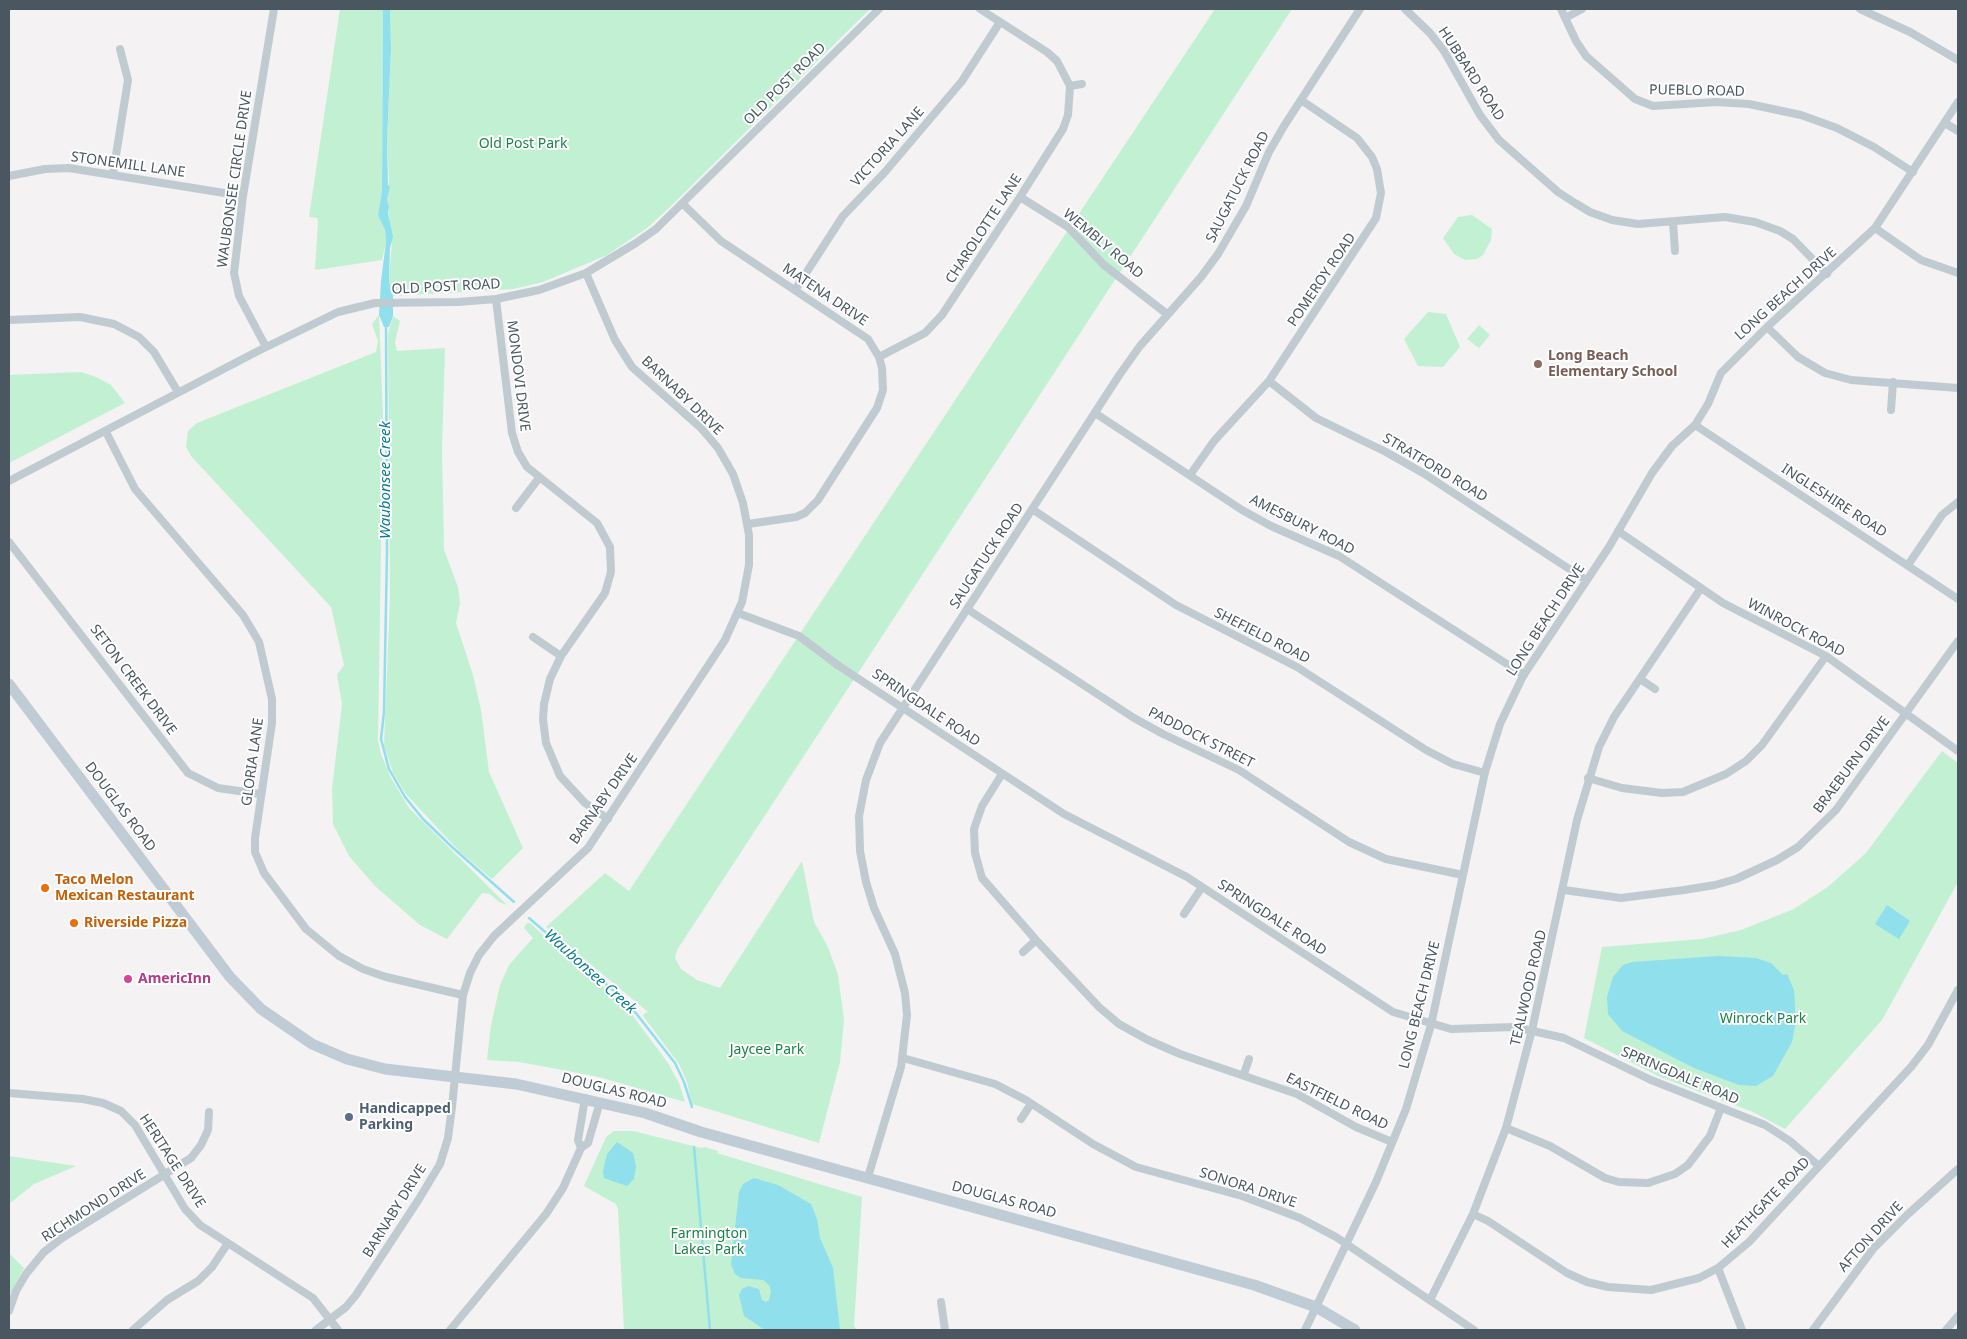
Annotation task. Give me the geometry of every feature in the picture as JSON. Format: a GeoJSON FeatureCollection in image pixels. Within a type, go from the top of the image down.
{"type":"FeatureCollection","features":[{"type":"Feature","properties":{"kind":"street","name":"WAUBONSEE CIRCLE DRIVE"},"geometry":{"type":"LineString","coordinates":[[266,347],[239,296],[235,284],[235,256],[274,9]]}},
{"type":"Feature","properties":{"kind":"street","name":"OLD POST ROAD"},"geometry":{"type":"LineString","coordinates":[[9,481],[106,432],[178,392],[338,312],[375,303],[496,299],[539,290],[586,273],[636,244],[683,204],[879,9]]}},
{"type":"Feature","properties":{"kind":"street"},"geometry":{"type":"LineString","coordinates":[[980,9],[1052,56],[1063,69],[1070,86],[1082,84]]}},
{"type":"Feature","properties":{"kind":"street","name":"SAUGATUCK ROAD"},"geometry":{"type":"LineString","coordinates":[[868,1177],[903,1058],[907,1015],[905,993],[895,954],[874,908],[866,882],[860,851],[859,819],[866,780],[878,747],[1140,346],[1218,254],[1246,206],[1269,152],[1360,9]]}},
{"type":"Feature","properties":{"kind":"street","name":"HUBBARD ROAD"},"geometry":{"type":"LineString","coordinates":[[1405,9],[1430,33],[1444,51],[1491,130],[1558,192],[1590,212],[1612,220],[1638,224],[1725,217],[1755,222],[1780,231],[1793,239],[1828,274]]}},
{"type":"Feature","properties":{"kind":"street","name":"PUEBLO ROAD"},"geometry":{"type":"LineString","coordinates":[[1561,9],[1580,49],[1595,66],[1628,94],[1645,104],[1674,106],[1716,102],[1749,104],[1801,115],[1837,128],[1874,147],[1913,172]]}},
{"type":"Feature","properties":{"kind":"street"},"geometry":{"type":"LineString","coordinates":[[1565,18],[1582,9]]}},
{"type":"Feature","properties":{"kind":"street"},"geometry":{"type":"LineString","coordinates":[[1860,9],[1910,32],[1958,60]]}},
{"type":"Feature","properties":{"kind":"street","name":"VICTORIA LANE"},"geometry":{"type":"LineString","coordinates":[[795,290],[843,216],[885,172],[962,81],[1000,22]]}},
{"type":"Feature","properties":{"kind":"street"},"geometry":{"type":"LineString","coordinates":[[113,174],[128,80],[120,50]]}},
{"type":"Feature","properties":{"kind":"street","name":"CHAROLOTTE LANE"},"geometry":{"type":"LineString","coordinates":[[879,357],[912,341],[935,324],[1020,197],[1066,122],[1070,105],[1070,86]]}},
{"type":"Feature","properties":{"kind":"street","name":"POMEROY ROAD"},"geometry":{"type":"LineString","coordinates":[[1190,474],[1214,440],[1269,381],[1368,234],[1376,218],[1381,198],[1377,168],[1367,149],[1347,130],[1301,100]]}},
{"type":"Feature","properties":{"kind":"street","name":"LONG BEACH DRIVE"},"geometry":{"type":"LineString","coordinates":[[1305,1330],[1376,1182],[1406,1109],[1431,1025],[1485,773],[1500,724],[1524,674],[1618,531],[1652,473],[1672,446],[1695,425],[1708,404],[1721,374],[1767,327],[1828,274],[1875,228],[1946,123],[1958,102]]}},
{"type":"Feature","properties":{"kind":"street"},"geometry":{"type":"LineString","coordinates":[[1946,123],[1958,131]]}},
{"type":"Feature","properties":{"kind":"street","name":"STONEMILL LANE"},"geometry":{"type":"LineString","coordinates":[[9,176],[45,169],[69,168],[243,196]]}},
{"type":"Feature","properties":{"kind":"street","name":"WEMBLY ROAD"},"geometry":{"type":"LineString","coordinates":[[1020,197],[1068,228],[1104,265],[1167,314]]}},
{"type":"Feature","properties":{"kind":"street","name":"MATENA DRIVE"},"geometry":{"type":"LineString","coordinates":[[683,204],[721,241],[868,339],[879,357],[883,378],[881,400],[818,500],[805,513],[796,517],[748,524]]}},
{"type":"Feature","properties":{"kind":"street"},"geometry":{"type":"LineString","coordinates":[[1673,222],[1674,251]]}},
{"type":"Feature","properties":{"kind":"street"},"geometry":{"type":"LineString","coordinates":[[1875,228],[1921,260],[1958,273]]}},
{"type":"Feature","properties":{"kind":"street","name":"BARNABY DRIVE"},"geometry":{"type":"LineString","coordinates":[[316,1330],[346,1307],[356,1295],[436,1172],[448,1138],[463,995],[470,973],[479,955],[494,936],[588,848],[726,640],[738,613],[746,584],[750,555],[748,524],[739,489],[723,455],[693,420],[632,367],[615,340],[586,273]]}},
{"type":"Feature","properties":{"kind":"street","name":"MONDOVI DRIVE"},"geometry":{"type":"LineString","coordinates":[[496,299],[512,433],[522,460],[539,478],[597,523],[606,538],[612,560],[605,593],[561,656],[550,679],[545,698],[543,719],[546,742],[560,776],[569,788],[585,803],[608,819]]}},
{"type":"Feature","properties":{"kind":"street"},"geometry":{"type":"LineString","coordinates":[[9,320],[80,318],[114,324],[139,337],[154,352],[178,392]]}},
{"type":"Feature","properties":{"kind":"street"},"geometry":{"type":"LineString","coordinates":[[1767,327],[1798,357],[1825,373],[1851,380],[1958,388]]}},
{"type":"Feature","properties":{"kind":"street","name":"STRATFORD ROAD"},"geometry":{"type":"LineString","coordinates":[[1269,381],[1319,419],[1412,466],[1586,580]]}},
{"type":"Feature","properties":{"kind":"street"},"geometry":{"type":"LineString","coordinates":[[1892,410],[1893,382]]}},
{"type":"Feature","properties":{"kind":"street","name":"AMESBURY ROAD"},"geometry":{"type":"LineString","coordinates":[[1095,413],[1263,522],[1339,556],[1524,674]]}},
{"type":"Feature","properties":{"kind":"street","name":"INGLESHIRE ROAD"},"geometry":{"type":"LineString","coordinates":[[1695,425],[1958,599]]}},
{"type":"Feature","properties":{"kind":"street","name":"GLORIA LANE"},"geometry":{"type":"LineString","coordinates":[[106,432],[135,489],[244,615],[260,642],[272,699],[272,723],[254,838],[259,863],[272,885],[312,935],[339,956],[363,969],[386,977],[463,995]]}},
{"type":"Feature","properties":{"kind":"street"},"geometry":{"type":"LineString","coordinates":[[516,508],[539,478]]}},
{"type":"Feature","properties":{"kind":"street"},"geometry":{"type":"LineString","coordinates":[[1908,565],[1942,516],[1958,502]]}},
{"type":"Feature","properties":{"kind":"street","name":"SHEFIELD ROAD"},"geometry":{"type":"LineString","coordinates":[[1032,510],[1176,604],[1297,667],[1426,750],[1453,764],[1485,773]]}},
{"type":"Feature","properties":{"kind":"street","name":"WINROCK ROAD"},"geometry":{"type":"LineString","coordinates":[[1618,531],[1701,588],[1745,615],[1826,656],[1958,751]]}},
{"type":"Feature","properties":{"kind":"street","name":"SETON CREEK DRIVE"},"geometry":{"type":"LineString","coordinates":[[9,542],[188,773],[218,788],[260,794]]}},
{"type":"Feature","properties":{"kind":"street","name":"TEALWOOD ROAD"},"geometry":{"type":"LineString","coordinates":[[1430,1300],[1473,1214],[1506,1128],[1532,1030],[1564,890],[1577,820],[1588,778],[1599,747],[1612,722],[1701,588]]}},
{"type":"Feature","properties":{"kind":"street","name":"PADDOCK STREET"},"geometry":{"type":"LineString","coordinates":[[967,609],[1134,718],[1162,734],[1239,770],[1349,842],[1386,859],[1463,875]]}},
{"type":"Feature","properties":{"kind":"street","name":"SPRINGDALE ROAD"},"geometry":{"type":"LineString","coordinates":[[738,613],[800,636],[820,653],[1002,774],[1089,828],[1166,865],[1202,886],[1378,1003],[1404,1017],[1431,1025],[1462,1030],[1501,1026],[1532,1030],[1582,1045],[1651,1080],[1751,1118],[1777,1131],[1819,1166]]}},
{"type":"Feature","properties":{"kind":"street"},"geometry":{"type":"LineString","coordinates":[[533,637],[561,656]]}},
{"type":"Feature","properties":{"kind":"street","name":"BRAEBURN DRIVE"},"geometry":{"type":"LineString","coordinates":[[1564,890],[1620,898],[1684,890],[1730,881],[1777,860],[1798,847],[1836,810],[1958,641]]}},
{"type":"Feature","properties":{"kind":"street"},"geometry":{"type":"LineString","coordinates":[[1588,778],[1622,788],[1661,793],[1683,792],[1709,783],[1746,761],[1762,745],[1826,656]]}},
{"type":"Feature","properties":{"kind":"street"},"geometry":{"type":"LineString","coordinates":[[1640,679],[1655,689]]}},
{"type":"Feature","properties":{"kind":"street","name":"DOUGLAS ROAD"},"geometry":{"type":"LineString","coordinates":[[9,684],[230,977],[261,1008],[305,1040],[347,1059],[384,1069],[516,1084],[586,1098],[680,1124],[701,1132],[1254,1285],[1316,1307],[1355,1330]]}},
{"type":"Feature","properties":{"kind":"street","name":"EASTFIELD ROAD"},"geometry":{"type":"LineString","coordinates":[[1002,774],[982,806],[974,830],[975,853],[982,878],[1036,940],[1099,1007],[1120,1024],[1180,1054],[1244,1074],[1297,1094],[1356,1127],[1392,1142]]}},
{"type":"Feature","properties":{"kind":"street"},"geometry":{"type":"LineString","coordinates":[[1184,914],[1202,886]]}},
{"type":"Feature","properties":{"kind":"street"},"geometry":{"type":"LineString","coordinates":[[1023,952],[1036,940]]}},
{"type":"Feature","properties":{"kind":"street","name":"HEATHGATE ROAD"},"geometry":{"type":"LineString","coordinates":[[1473,1214],[1495,1225],[1567,1273],[1608,1288],[1651,1290],[1679,1285],[1718,1268],[1749,1242],[1920,1057],[1958,990]]}},
{"type":"Feature","properties":{"kind":"street","name":"SONORA DRIVE"},"geometry":{"type":"LineString","coordinates":[[903,1058],[996,1084],[1032,1104],[1093,1144],[1132,1164],[1265,1204],[1300,1218],[1336,1237],[1474,1330]]}},
{"type":"Feature","properties":{"kind":"street"},"geometry":{"type":"LineString","coordinates":[[1244,1074],[1249,1059]]}},
{"type":"Feature","properties":{"kind":"street","name":"HERITAGE DRIVE"},"geometry":{"type":"LineString","coordinates":[[9,1093],[83,1099],[112,1106],[134,1125],[185,1209],[200,1225],[313,1298],[338,1330]]}},
{"type":"Feature","properties":{"kind":"street"},"geometry":{"type":"LineString","coordinates":[[581,1148],[578,1140],[586,1098]]}},
{"type":"Feature","properties":{"kind":"street"},"geometry":{"type":"LineString","coordinates":[[450,1330],[546,1214],[563,1188],[581,1148],[588,1143],[600,1102]]}},
{"type":"Feature","properties":{"kind":"street"},"geometry":{"type":"LineString","coordinates":[[1021,1119],[1032,1104]]}},
{"type":"Feature","properties":{"kind":"street"},"geometry":{"type":"LineString","coordinates":[[1506,1128],[1550,1146],[1605,1178],[1619,1182],[1648,1183],[1675,1174],[1688,1165],[1710,1136],[1721,1108]]}},
{"type":"Feature","properties":{"kind":"street","name":"RICHMOND DRIVE"},"geometry":{"type":"LineString","coordinates":[[9,1311],[16,1291],[26,1274],[44,1252],[62,1238],[191,1158],[201,1145],[208,1130],[209,1112]]}},
{"type":"Feature","properties":{"kind":"street","name":"AFTON DRIVE"},"geometry":{"type":"LineString","coordinates":[[1813,1330],[1873,1249],[1907,1214],[1958,1169]]}},
{"type":"Feature","properties":{"kind":"street"},"geometry":{"type":"LineString","coordinates":[[133,1330],[167,1300],[198,1281],[212,1267],[228,1243]]}},
{"type":"Feature","properties":{"kind":"street"},"geometry":{"type":"LineString","coordinates":[[1718,1268],[1742,1330]]}},
{"type":"Feature","properties":{"kind":"street"},"geometry":{"type":"LineString","coordinates":[[942,1302],[945,1330]]}},
{"type":"Feature","properties":{"kind":"street"},"geometry":{"type":"LineString","coordinates":[[1946,1330],[1958,1316]]}},
{"type":"Feature","properties":{"kind":"green space"},"geometry":{"type":"Polygon","coordinates":[[[340,9],[383,9],[382,191],[378,215],[385,230],[386,242],[382,260],[315,270],[318,222],[317,218],[309,217],[340,9]]]}},
{"type":"Feature","properties":{"kind":"green space","name":"Old Post Park"},"geometry":{"type":"Polygon","coordinates":[[[390,9],[870,9],[669,208],[647,228],[607,255],[543,282],[513,289],[393,296],[389,282],[392,240],[387,199],[389,179],[387,140],[391,49],[390,9]]]}},
{"type":"Feature","properties":{"kind":"green space","name":"Jaycee Park"},"geometry":{"type":"Polygon","coordinates":[[[1215,9],[1292,9],[677,950],[675,958],[681,969],[697,980],[720,988],[802,861],[814,922],[828,947],[838,975],[844,1020],[840,1062],[819,1143],[692,1104],[687,1082],[679,1064],[643,1016],[648,1012],[546,927],[605,873],[629,891],[1215,9]]]}},
{"type":"Feature","properties":{"kind":"green space"},"geometry":{"type":"Polygon","coordinates":[[[1472,215],[1492,229],[1491,240],[1483,255],[1477,259],[1465,260],[1454,254],[1443,238],[1458,217],[1472,215]]]}},
{"type":"Feature","properties":{"kind":"green space"},"geometry":{"type":"Polygon","coordinates":[[[1428,312],[1446,314],[1460,347],[1443,367],[1418,366],[1404,339],[1428,312]]]}},
{"type":"Feature","properties":{"kind":"green space"},"geometry":{"type":"Polygon","coordinates":[[[379,315],[383,416],[378,740],[381,754],[391,778],[409,808],[507,905],[499,902],[490,894],[482,893],[447,939],[420,925],[375,886],[349,856],[333,824],[332,789],[342,704],[337,675],[344,665],[331,607],[191,456],[186,447],[188,431],[197,423],[376,352],[378,341],[372,324],[379,315]]]}},
{"type":"Feature","properties":{"kind":"green space"},"geometry":{"type":"Polygon","coordinates":[[[393,316],[400,321],[395,342],[397,351],[445,348],[442,449],[444,550],[458,587],[460,603],[456,623],[473,675],[481,710],[489,772],[523,848],[492,879],[459,851],[406,794],[393,773],[384,745],[390,598],[388,334],[393,316]]]}},
{"type":"Feature","properties":{"kind":"green space"},"geometry":{"type":"Polygon","coordinates":[[[1479,325],[1490,335],[1479,348],[1467,339],[1479,325]]]}},
{"type":"Feature","properties":{"kind":"green space"},"geometry":{"type":"Polygon","coordinates":[[[81,372],[111,385],[125,403],[9,463],[9,375],[81,372]]]}},
{"type":"Feature","properties":{"kind":"green space","name":"Winrock Park"},"geometry":{"type":"Polygon","coordinates":[[[1942,751],[1958,763],[1958,882],[1882,1020],[1785,1129],[1753,1112],[1658,1076],[1584,1038],[1602,947],[1702,939],[1741,930],[1794,909],[1829,886],[1866,853],[1942,751]]]}},
{"type":"Feature","properties":{"kind":"green space"},"geometry":{"type":"Polygon","coordinates":[[[527,923],[530,923],[576,965],[601,984],[633,1016],[668,1063],[679,1083],[685,1102],[599,1077],[520,1062],[487,1060],[491,1025],[500,985],[509,965],[533,938],[524,928],[527,923]]]}},
{"type":"Feature","properties":{"kind":"green space","name":"Farmington Lakes Park"},"geometry":{"type":"Polygon","coordinates":[[[614,1131],[633,1131],[701,1148],[705,1147],[718,1151],[717,1153],[862,1197],[854,1326],[857,1330],[624,1330],[618,1209],[616,1204],[584,1186],[606,1137],[614,1131]]]}},
{"type":"Feature","properties":{"kind":"green space"},"geometry":{"type":"Polygon","coordinates":[[[9,1156],[76,1166],[34,1184],[9,1204],[9,1156]]]}},
{"type":"Feature","properties":{"kind":"green space"},"geometry":{"type":"Polygon","coordinates":[[[9,1253],[24,1268],[9,1296],[9,1253]]]}},
{"type":"Feature","properties":{"kind":"water"},"geometry":{"type":"Polygon","coordinates":[[[383,9],[390,9],[391,49],[387,140],[388,185],[390,187],[387,199],[393,237],[390,248],[389,282],[393,296],[393,316],[389,327],[384,327],[379,315],[386,242],[385,230],[378,215],[382,191],[383,9]]]}},
{"type":"Feature","properties":{"kind":"water"},"geometry":{"type":"Polygon","coordinates":[[[1887,905],[1910,921],[1899,939],[1875,924],[1887,905]]]}},
{"type":"Feature","properties":{"kind":"water"},"geometry":{"type":"Polygon","coordinates":[[[1718,956],[1756,958],[1771,963],[1783,975],[1787,974],[1794,990],[1796,1021],[1792,1042],[1773,1076],[1756,1086],[1739,1085],[1694,1068],[1622,1031],[1608,1014],[1607,997],[1613,977],[1623,965],[1632,962],[1718,956]]]}},
{"type":"Feature","properties":{"kind":"water"},"geometry":{"type":"Polygon","coordinates":[[[617,1142],[633,1153],[636,1166],[634,1179],[627,1186],[604,1178],[603,1171],[607,1154],[617,1142]]]}},
{"type":"Feature","properties":{"kind":"water"},"geometry":{"type":"Polygon","coordinates":[[[754,1178],[778,1185],[811,1204],[817,1219],[820,1238],[833,1268],[840,1330],[765,1330],[744,1316],[739,1295],[742,1289],[748,1286],[759,1289],[762,1300],[766,1302],[769,1300],[771,1291],[769,1285],[763,1280],[741,1278],[735,1274],[731,1264],[739,1192],[743,1184],[754,1178]]]}},
{"type":"Feature","properties":{"kind":"waterway","name":"Waubonsee Creek"},"geometry":{"type":"LineString","coordinates":[[386,326],[387,551],[384,712],[381,739],[389,769],[405,797],[423,819],[452,847],[514,902]]}},
{"type":"Feature","properties":{"kind":"waterway","name":"Waubonsee Creek"},"geometry":{"type":"LineString","coordinates":[[529,918],[628,1003],[675,1063],[684,1082],[692,1107]]}},
{"type":"Feature","properties":{"kind":"waterway","name":"Waubonsee Creek"},"geometry":{"type":"LineString","coordinates":[[694,1147],[710,1330]]}},
{"type":"Feature","properties":{"kind":"place","name":"Long Beach Elementary School"},"geometry":{"type":"Point","coordinates":[1538,364]}},
{"type":"Feature","properties":{"kind":"place","name":"Taco Melon Mexican Restaurant"},"geometry":{"type":"Point","coordinates":[45,888]}},
{"type":"Feature","properties":{"kind":"place","name":"Riverside Pizza"},"geometry":{"type":"Point","coordinates":[74,923]}},
{"type":"Feature","properties":{"kind":"place","name":"AmericInn"},"geometry":{"type":"Point","coordinates":[128,979]}},
{"type":"Feature","properties":{"kind":"place","name":"Handicapped Parking"},"geometry":{"type":"Point","coordinates":[349,1117]}}]}
